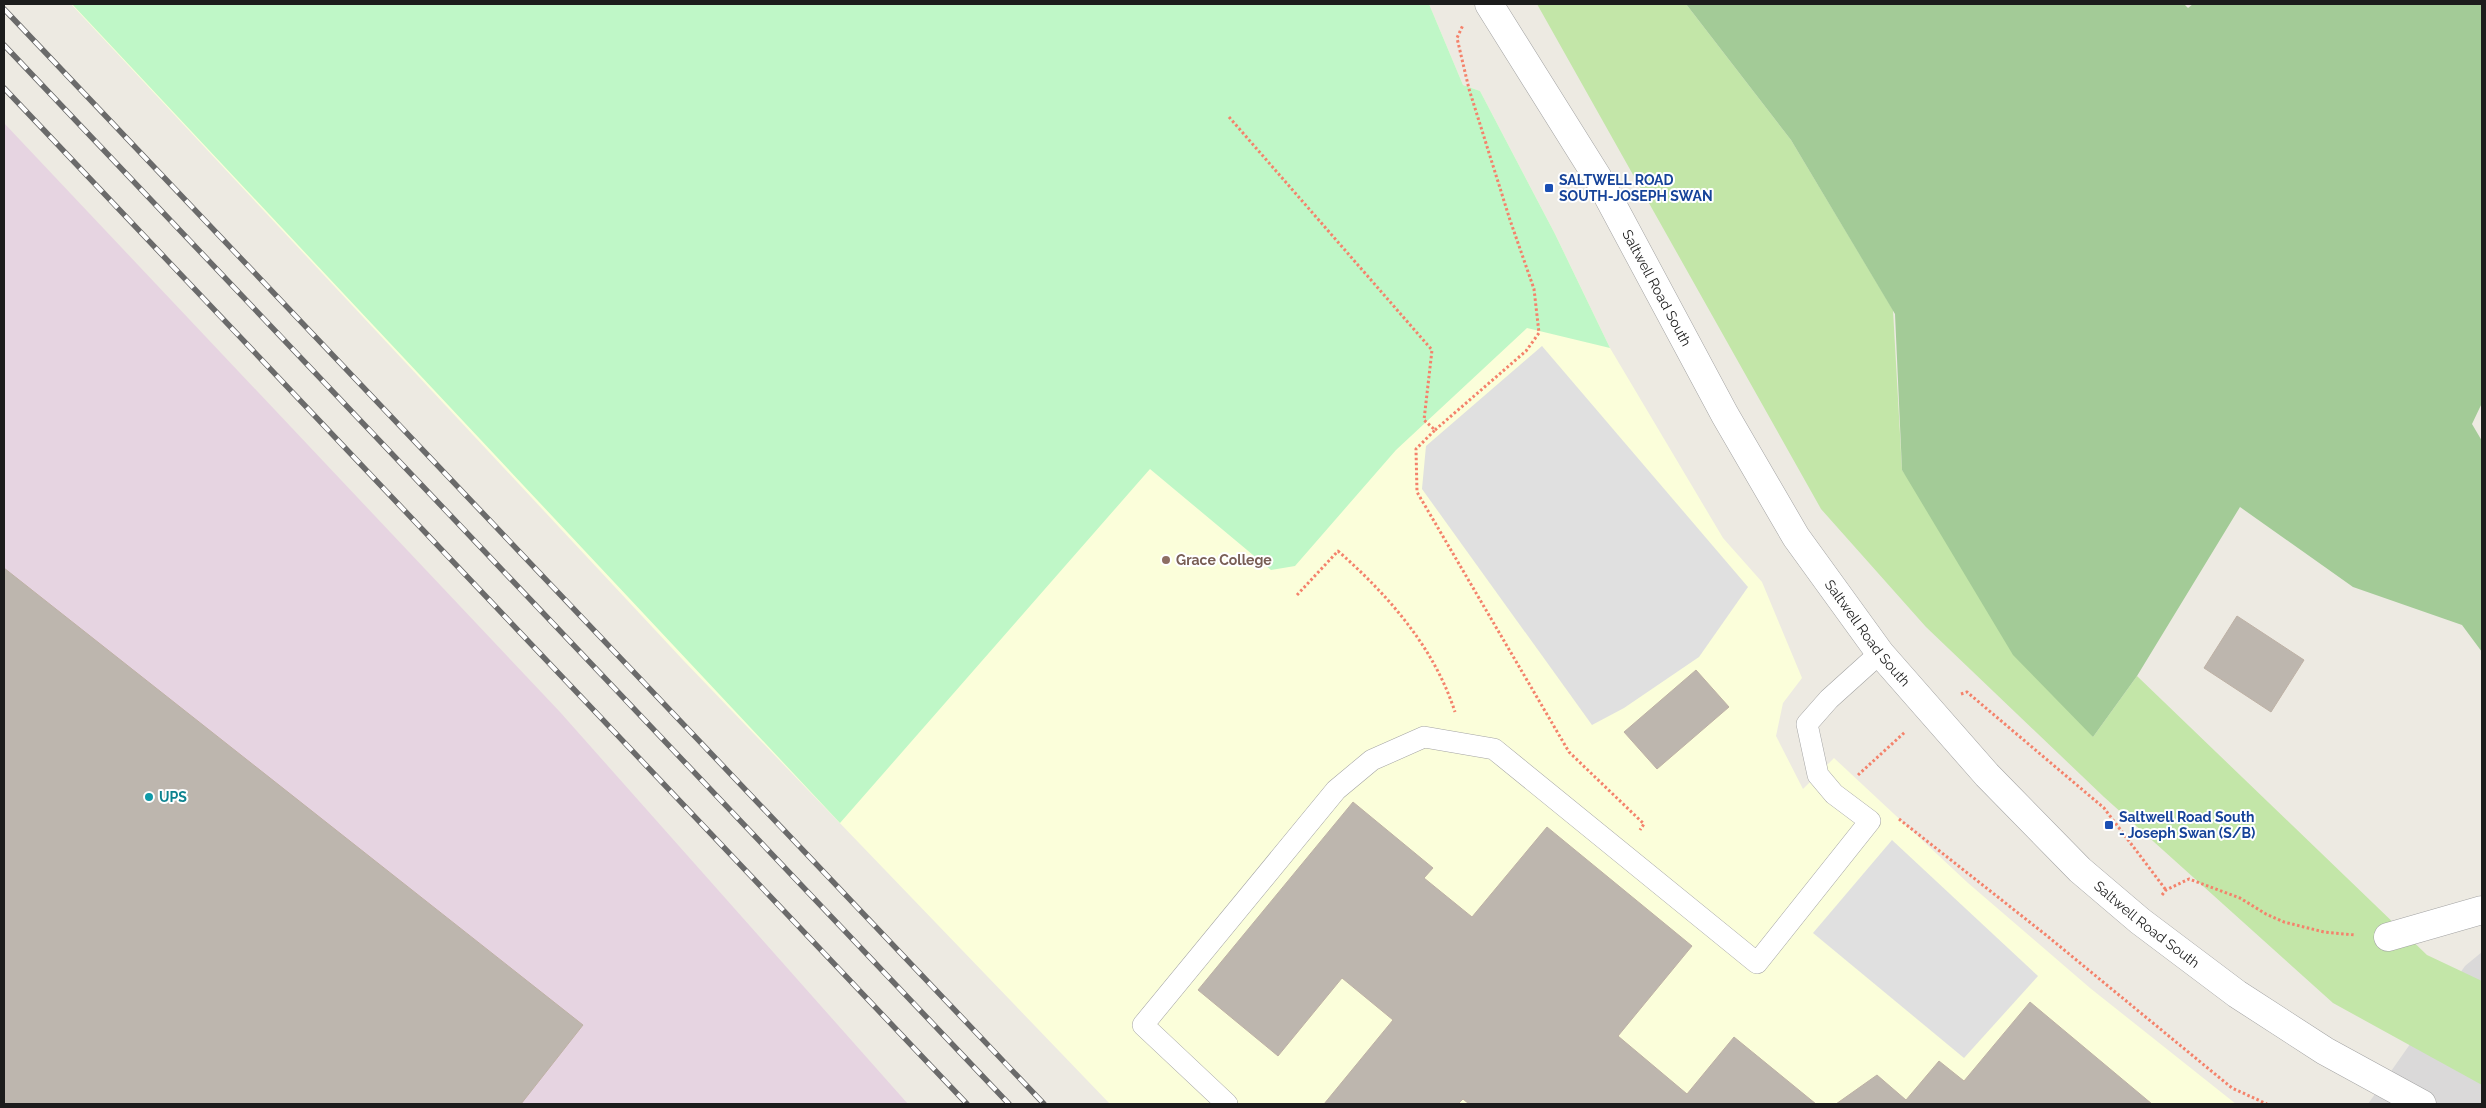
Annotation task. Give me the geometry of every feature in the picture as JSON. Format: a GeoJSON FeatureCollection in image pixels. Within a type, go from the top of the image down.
{"type":"FeatureCollection","features":[{"type":"Feature","properties":{"kind":"street","name":"Saltwell Road South"},"geometry":{"type":"LineString","coordinates":[[1489,4],[1598,178],[1725,415],[1796,537],[1880,653],[1986,775],[2080,870],[2140,921],[2237,994],[2317,1046],[2422,1104]]}},
{"type":"Feature","properties":{"kind":"street"},"geometry":{"type":"LineString","coordinates":[[2388,937],[2482,910]]}},
{"type":"Feature","properties":{"kind":"lane"},"geometry":{"type":"LineString","coordinates":[[1226,1104],[1143,1025],[1336,790],[1372,760],[1424,737],[1494,749],[1757,963],[1870,821],[1834,794],[1818,775],[1807,724],[1829,699],[1880,653]]}},
{"type":"Feature","properties":{"kind":"path"},"geometry":{"type":"LineString","coordinates":[[1465,21],[1457,38],[1461,55],[1510,220],[1534,288],[1539,333],[1526,351],[1435,430],[1416,449],[1417,492],[1569,752],[1644,824],[1625,856]]}},
{"type":"Feature","properties":{"kind":"path"},"geometry":{"type":"LineString","coordinates":[[1229,117],[1432,350],[1424,420],[1435,430]]}},
{"type":"Feature","properties":{"kind":"path"},"geometry":{"type":"LineString","coordinates":[[1297,595],[1338,550],[1370,579],[1410,625],[1435,668],[1452,704],[1465,744]]}},
{"type":"Feature","properties":{"kind":"path"},"geometry":{"type":"LineString","coordinates":[[1958,696],[1967,692],[2104,808],[2166,890]]}},
{"type":"Feature","properties":{"kind":"path"},"geometry":{"type":"LineString","coordinates":[[1834,794],[1905,732]]}},
{"type":"Feature","properties":{"kind":"path"},"geometry":{"type":"LineString","coordinates":[[1897,817],[2046,935],[2232,1088],[2267,1104]]}},
{"type":"Feature","properties":{"kind":"path"},"geometry":{"type":"LineString","coordinates":[[2140,921],[2166,890],[2189,879],[2240,898],[2266,914],[2284,922],[2324,932],[2388,937]]}},
{"type":"Feature","properties":{"kind":"shaded area","name":"Grace College"},"geometry":{"type":"Polygon","coordinates":[[[71,4],[1429,4],[1463,85],[1480,91],[1555,234],[1610,348],[1723,538],[1762,582],[1802,678],[1783,703],[1776,736],[1803,789],[1834,758],[1968,883],[2090,988],[2236,1104],[1110,1104],[684,661],[71,4]]]}},
{"type":"Feature","properties":{"kind":"shaded area"},"geometry":{"type":"Polygon","coordinates":[[[4,123],[560,712],[908,1104],[4,1104],[4,123]]]}},
{"type":"Feature","properties":{"kind":"shaded area"},"geometry":{"type":"Polygon","coordinates":[[[1542,346],[1748,587],[1699,657],[1624,708],[1592,725],[1422,489],[1426,446],[1542,346]]]}},
{"type":"Feature","properties":{"kind":"shaded area"},"geometry":{"type":"Polygon","coordinates":[[[1892,840],[2038,976],[1964,1058],[1813,933],[1892,840]]]}},
{"type":"Feature","properties":{"kind":"shaded area"},"geometry":{"type":"Polygon","coordinates":[[[2482,952],[2482,1104],[2368,1104],[2465,966],[2482,952]]]}},
{"type":"Feature","properties":{"kind":"green space"},"geometry":{"type":"Polygon","coordinates":[[[72,4],[1429,4],[1463,85],[1480,91],[1555,234],[1610,348],[1527,328],[1396,450],[1295,566],[1271,570],[1150,469],[840,823],[72,4]]]}},
{"type":"Feature","properties":{"kind":"green space"},"geometry":{"type":"Polygon","coordinates":[[[1537,4],[1686,4],[1791,140],[1893,310],[1902,470],[2093,737],[2137,676],[2427,955],[2482,981],[2482,1085],[2333,1003],[2104,797],[1926,627],[1821,509],[1537,4]]]}},
{"type":"Feature","properties":{"kind":"green space"},"geometry":{"type":"Polygon","coordinates":[[[1686,4],[2184,4],[2188,8],[2193,4],[2482,4],[2482,403],[2472,424],[2482,441],[2482,652],[2462,625],[2353,587],[2240,507],[2137,676],[2093,737],[2013,655],[1902,470],[1895,314],[1791,140],[1686,4]]]}},
{"type":"Feature","properties":{"kind":"building","name":"UPS"},"geometry":{"type":"Polygon","coordinates":[[[4,568],[583,1025],[521,1104],[4,1104],[4,568]]]}},
{"type":"Feature","properties":{"kind":"building"},"geometry":{"type":"Polygon","coordinates":[[[2237,616],[2304,660],[2271,712],[2204,668],[2237,616]]]}},
{"type":"Feature","properties":{"kind":"building"},"geometry":{"type":"Polygon","coordinates":[[[1696,670],[1729,707],[1657,769],[1624,732],[1696,670]]]}},
{"type":"Feature","properties":{"kind":"building"},"geometry":{"type":"Polygon","coordinates":[[[1353,802],[1433,868],[1424,878],[1472,917],[1547,827],[1692,946],[1618,1036],[1687,1094],[1734,1037],[1816,1104],[1469,1104],[1463,1099],[1458,1104],[1324,1104],[1393,1020],[1342,978],[1278,1056],[1198,990],[1353,802]]]}},
{"type":"Feature","properties":{"kind":"building"},"geometry":{"type":"Polygon","coordinates":[[[2030,1002],[2152,1104],[1836,1104],[1877,1075],[1906,1100],[1939,1061],[1964,1081],[2030,1002]]]}},
{"type":"Feature","properties":{"kind":"railway"},"geometry":{"type":"LineString","coordinates":[[4,9],[1044,1104]]}},
{"type":"Feature","properties":{"kind":"railway"},"geometry":{"type":"LineString","coordinates":[[4,45],[1009,1104]]}},
{"type":"Feature","properties":{"kind":"railway"},"geometry":{"type":"LineString","coordinates":[[4,88],[967,1104]]}},
{"type":"Feature","properties":{"kind":"place","name":"SALTWELL ROAD SOUTH-JOSEPH SWAN"},"geometry":{"type":"Point","coordinates":[1549,188]}},
{"type":"Feature","properties":{"kind":"place","name":"Grace College"},"geometry":{"type":"Point","coordinates":[1166,560]}},
{"type":"Feature","properties":{"kind":"place","name":"UPS"},"geometry":{"type":"Point","coordinates":[149,797]}},
{"type":"Feature","properties":{"kind":"place","name":"Saltwell Road South - Joseph Swan (S/B)"},"geometry":{"type":"Point","coordinates":[2109,825]}}]}
